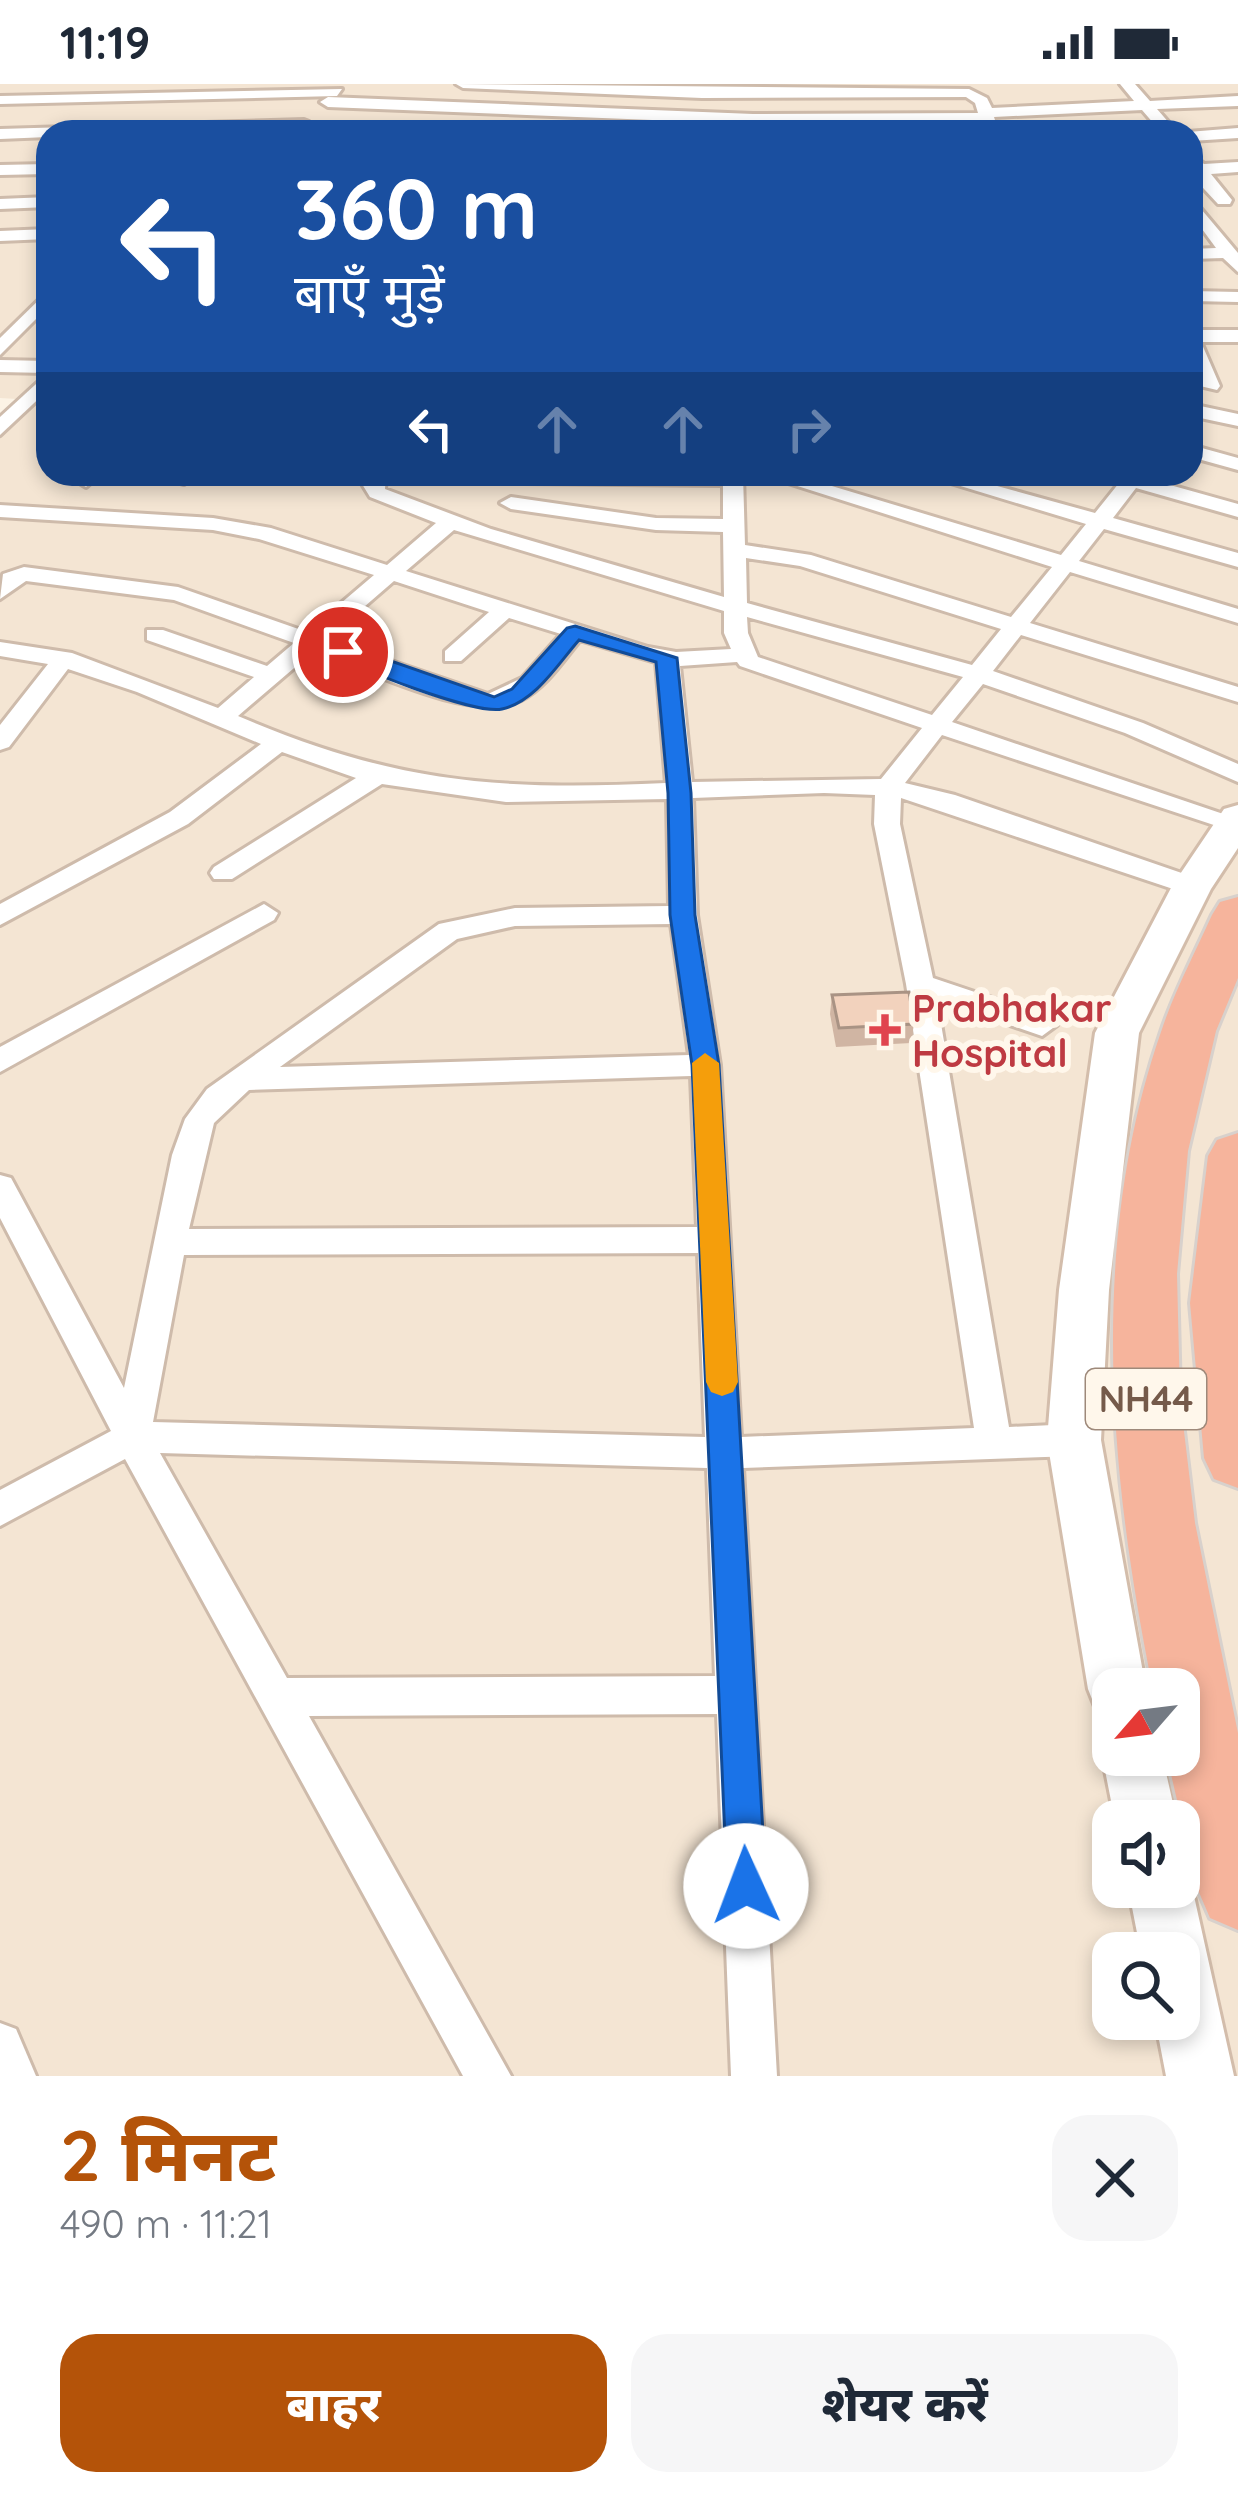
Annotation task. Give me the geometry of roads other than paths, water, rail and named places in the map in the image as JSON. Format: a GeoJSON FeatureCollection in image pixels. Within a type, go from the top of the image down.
{"type":"FeatureCollection","features":[{"type":"Feature","properties":{"kind":"highway","name":"NH44"},"geometry":{"type":"LineString","coordinates":[[1215,900],[1197,1001],[1169,1090],[1147,1224],[1142,1305],[1145,1386],[1182,1648],[1238,1890]]}},
{"type":"Feature","properties":{"kind":"highway","name":"NH44"},"geometry":{"type":"LineString","coordinates":[[1238,1156],[1222,1304],[1238,1458]]}},
{"type":"Feature","properties":{"kind":"street"},"geometry":{"type":"LineString","coordinates":[[463,84],[702,94],[981,90],[988,120]]}},
{"type":"Feature","properties":{"kind":"street"},"geometry":{"type":"LineString","coordinates":[[1127,84],[1158,120]]}},
{"type":"Feature","properties":{"kind":"street"},"geometry":{"type":"LineString","coordinates":[[534,111],[542,86]]}},
{"type":"Feature","properties":{"kind":"street"},"geometry":{"type":"LineString","coordinates":[[0,100],[193,89],[336,93],[666,120]]}},
{"type":"Feature","properties":{"kind":"street"},"geometry":{"type":"LineString","coordinates":[[310,120],[336,93]]}},
{"type":"Feature","properties":{"kind":"street"},"geometry":{"type":"LineString","coordinates":[[999,120],[1238,101]]}},
{"type":"Feature","properties":{"kind":"street"},"geometry":{"type":"LineString","coordinates":[[0,134],[36,133]]}},
{"type":"Feature","properties":{"kind":"street"},"geometry":{"type":"LineString","coordinates":[[1203,135],[1238,134]]}},
{"type":"Feature","properties":{"kind":"street"},"geometry":{"type":"LineString","coordinates":[[1203,166],[1238,167]]}},
{"type":"Feature","properties":{"kind":"street"},"geometry":{"type":"LineString","coordinates":[[0,170],[36,169]]}},
{"type":"Feature","properties":{"kind":"street"},"geometry":{"type":"LineString","coordinates":[[1203,175],[1231,200]]}},
{"type":"Feature","properties":{"kind":"street"},"geometry":{"type":"LineString","coordinates":[[0,204],[36,202]]}},
{"type":"Feature","properties":{"kind":"street"},"geometry":{"type":"LineString","coordinates":[[1203,218],[1234,260]]}},
{"type":"Feature","properties":{"kind":"street"},"geometry":{"type":"LineString","coordinates":[[1210,228],[1234,229]]}},
{"type":"Feature","properties":{"kind":"street"},"geometry":{"type":"LineString","coordinates":[[0,236],[36,234]]}},
{"type":"Feature","properties":{"kind":"street"},"geometry":{"type":"LineString","coordinates":[[1203,256],[1234,260]]}},
{"type":"Feature","properties":{"kind":"street"},"geometry":{"type":"LineString","coordinates":[[1203,296],[1238,297]]}},
{"type":"Feature","properties":{"kind":"street"},"geometry":{"type":"LineString","coordinates":[[0,349],[36,309]]}},
{"type":"Feature","properties":{"kind":"street"},"geometry":{"type":"LineString","coordinates":[[1203,337],[1238,336]]}},
{"type":"Feature","properties":{"kind":"street"},"geometry":{"type":"LineString","coordinates":[[0,366],[36,368]]}},
{"type":"Feature","properties":{"kind":"street"},"geometry":{"type":"LineString","coordinates":[[1203,386],[1238,386]]}},
{"type":"Feature","properties":{"kind":"street"},"geometry":{"type":"LineString","coordinates":[[0,429],[36,400]]}},
{"type":"Feature","properties":{"kind":"street"},"geometry":{"type":"LineString","coordinates":[[1203,413],[1238,420]]}},
{"type":"Feature","properties":{"kind":"street"},"geometry":{"type":"LineString","coordinates":[[1203,454],[1238,464]]}},
{"type":"Feature","properties":{"kind":"street"},"geometry":{"type":"LineString","coordinates":[[373,486],[377,493],[452,520],[737,607],[844,632],[980,674],[1123,723],[1238,774]]}},
{"type":"Feature","properties":{"kind":"street"},"geometry":{"type":"LineString","coordinates":[[733,486],[737,607],[742,655],[748,661],[1236,822],[1215,900],[1117,1033],[1084,1290],[1074,1440],[1113,1668]]}},
{"type":"Feature","properties":{"kind":"street"},"geometry":{"type":"LineString","coordinates":[[810,486],[1238,616]]}},
{"type":"Feature","properties":{"kind":"street"},"geometry":{"type":"LineString","coordinates":[[976,486],[1238,560]]}},
{"type":"Feature","properties":{"kind":"street"},"geometry":{"type":"LineString","coordinates":[[994,1443],[920,984],[887,824],[888,787],[1103,520],[1121,486]]}},
{"type":"Feature","properties":{"kind":"street"},"geometry":{"type":"LineString","coordinates":[[1158,486],[1238,511]]}},
{"type":"Feature","properties":{"kind":"street"},"geometry":{"type":"LineString","coordinates":[[512,503],[735,538],[1238,694]]}},
{"type":"Feature","properties":{"kind":"street"},"geometry":{"type":"LineString","coordinates":[[0,511],[237,528],[667,658],[742,655]]}},
{"type":"Feature","properties":{"kind":"street"},"geometry":{"type":"LineString","coordinates":[[220,718],[452,520]]}},
{"type":"Feature","properties":{"kind":"street"},"geometry":{"type":"LineString","coordinates":[[0,592],[16,576],[34,573],[156,590],[497,704],[520,694],[575,632]]}},
{"type":"Feature","properties":{"kind":"street"},"geometry":{"type":"LineString","coordinates":[[453,656],[503,610]]}},
{"type":"Feature","properties":{"kind":"street"},"geometry":{"type":"LineString","coordinates":[[155,635],[270,675]]}},
{"type":"Feature","properties":{"kind":"street"},"geometry":{"type":"LineString","coordinates":[[0,649],[64,658],[119,674],[278,743],[377,776],[505,794],[888,787],[946,801],[1215,900]]}},
{"type":"Feature","properties":{"kind":"street"},"geometry":{"type":"LineString","coordinates":[[0,742],[64,658]]}},
{"type":"Feature","properties":{"kind":"street"},"geometry":{"type":"LineString","coordinates":[[667,658],[680,793],[683,915],[705,1065],[754,2076]]}},
{"type":"Feature","properties":{"kind":"street"},"geometry":{"type":"LineString","coordinates":[[0,916],[130,848],[207,799],[278,743]]}},
{"type":"Feature","properties":{"kind":"street"},"geometry":{"type":"LineString","coordinates":[[223,873],[377,776]]}},
{"type":"Feature","properties":{"kind":"street"},"geometry":{"type":"LineString","coordinates":[[0,1061],[264,913]]}},
{"type":"Feature","properties":{"kind":"street"},"geometry":{"type":"LineString","coordinates":[[132,1437],[200,1119],[241,1078],[449,931],[515,916],[683,915]]}},
{"type":"Feature","properties":{"kind":"street"},"geometry":{"type":"LineString","coordinates":[[920,984],[1042,1025]]}},
{"type":"Feature","properties":{"kind":"street"},"geometry":{"type":"LineString","coordinates":[[241,1078],[705,1065]]}},
{"type":"Feature","properties":{"kind":"street"},"geometry":{"type":"LineString","coordinates":[[0,1187],[132,1437],[488,2076]]}},
{"type":"Feature","properties":{"kind":"street"},"geometry":{"type":"LineString","coordinates":[[170,1243],[715,1240]]}},
{"type":"Feature","properties":{"kind":"street"},"geometry":{"type":"LineString","coordinates":[[0,1508],[132,1437],[726,1453],[1074,1440]]}},
{"type":"Feature","properties":{"kind":"street"},"geometry":{"type":"LineString","coordinates":[[276,1697],[739,1695]]}},
{"type":"Feature","properties":{"kind":"street"},"geometry":{"type":"LineString","coordinates":[[1192,2040],[1200,2076]]}},
{"type":"Feature","properties":{"kind":"street"},"geometry":{"type":"LineString","coordinates":[[0,2045],[13,2076]]}},
{"type":"Feature","properties":{"kind":"place","name":"Prabhakar Hospital"},"geometry":{"type":"Point","coordinates":[885,1030]}}]}
